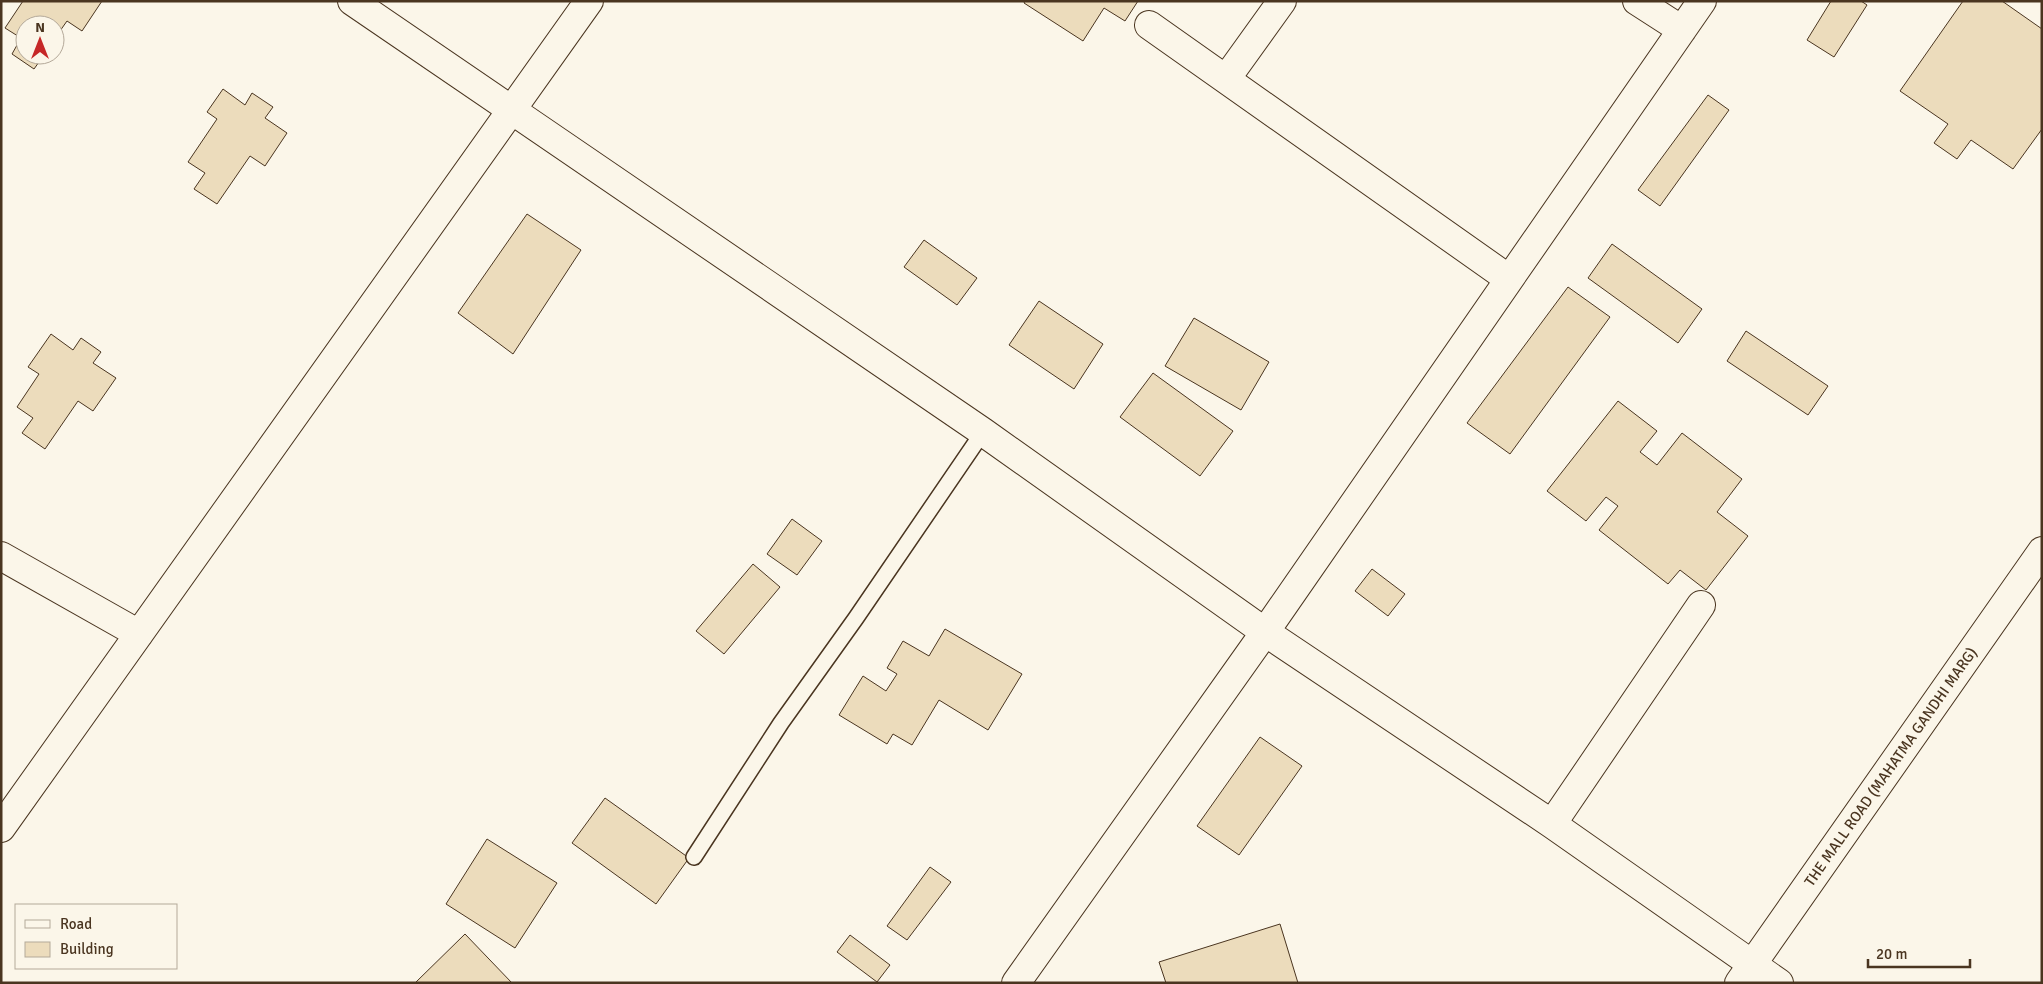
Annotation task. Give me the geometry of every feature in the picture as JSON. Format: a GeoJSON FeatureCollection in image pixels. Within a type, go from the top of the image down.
{"type":"FeatureCollection","features":[{"type":"Feature","properties":{"kind":"street"},"geometry":{"type":"LineString","coordinates":[[352,1],[984,432],[1265,632],[1552,824],[1745,973],[1780,983]]}},
{"type":"Feature","properties":{"kind":"street"},"geometry":{"type":"LineString","coordinates":[[1,828],[510,109],[589,1]]}},
{"type":"Feature","properties":{"kind":"street"},"geometry":{"type":"LineString","coordinates":[[1226,79],[1282,1]]}},
{"type":"Feature","properties":{"kind":"street"},"geometry":{"type":"LineString","coordinates":[[1637,1],[1682,30]]}},
{"type":"Feature","properties":{"kind":"street"},"geometry":{"type":"LineString","coordinates":[[1016,983],[1265,632],[1702,1]]}},
{"type":"Feature","properties":{"kind":"street"},"geometry":{"type":"LineString","coordinates":[[1149,25],[1509,279]]}},
{"type":"Feature","properties":{"kind":"street","name":"THE MALL ROAD (MAHATMA GANDHI MARG)"},"geometry":{"type":"LineString","coordinates":[[1745,973],[2042,551]]}},
{"type":"Feature","properties":{"kind":"street"},"geometry":{"type":"LineString","coordinates":[[1,556],[139,634]]}},
{"type":"Feature","properties":{"kind":"street"},"geometry":{"type":"LineString","coordinates":[[1552,824],[1701,604]]}},
{"type":"Feature","properties":{"kind":"lane"},"geometry":{"type":"LineString","coordinates":[[694,857],[781,723],[882,581],[984,432]]}},
{"type":"Feature","properties":{"kind":"building"},"geometry":{"type":"Polygon","coordinates":[[[23,1],[102,1],[82,31],[67,21],[65,24],[65,15],[15,15],[15,34],[5,28],[23,1]]]}},
{"type":"Feature","properties":{"kind":"building"},"geometry":{"type":"Polygon","coordinates":[[[1025,1],[1138,1],[1125,21],[1104,8],[1083,41],[1024,3],[1025,1]]]}},
{"type":"Feature","properties":{"kind":"building"},"geometry":{"type":"Polygon","coordinates":[[[1831,1],[1861,1],[1867,5],[1834,57],[1807,40],[1831,1]]]}},
{"type":"Feature","properties":{"kind":"building"},"geometry":{"type":"Polygon","coordinates":[[[1963,1],[2002,1],[2042,29],[2042,129],[2013,169],[1971,140],[1957,159],[1934,143],[1948,124],[1900,91],[1963,1]]]}},
{"type":"Feature","properties":{"kind":"building"},"geometry":{"type":"Polygon","coordinates":[[[28,65],[37,65],[34,69],[28,65]]]}},
{"type":"Feature","properties":{"kind":"building"},"geometry":{"type":"Polygon","coordinates":[[[223,89],[245,105],[252,93],[273,107],[265,118],[287,133],[265,166],[250,156],[217,204],[194,189],[205,173],[188,162],[217,119],[207,112],[223,89]]]}},
{"type":"Feature","properties":{"kind":"building"},"geometry":{"type":"Polygon","coordinates":[[[1708,95],[1729,110],[1660,206],[1638,190],[1708,95]]]}},
{"type":"Feature","properties":{"kind":"building"},"geometry":{"type":"Polygon","coordinates":[[[527,214],[581,250],[513,354],[458,313],[527,214]]]}},
{"type":"Feature","properties":{"kind":"building"},"geometry":{"type":"Polygon","coordinates":[[[924,240],[977,278],[957,305],[904,267],[924,240]]]}},
{"type":"Feature","properties":{"kind":"building"},"geometry":{"type":"Polygon","coordinates":[[[1612,244],[1702,309],[1678,343],[1588,278],[1612,244]]]}},
{"type":"Feature","properties":{"kind":"building"},"geometry":{"type":"Polygon","coordinates":[[[1568,287],[1610,317],[1510,454],[1467,423],[1568,287]]]}},
{"type":"Feature","properties":{"kind":"building"},"geometry":{"type":"Polygon","coordinates":[[[1039,301],[1103,344],[1074,389],[1009,345],[1039,301]]]}},
{"type":"Feature","properties":{"kind":"building"},"geometry":{"type":"Polygon","coordinates":[[[1194,318],[1269,362],[1241,410],[1165,366],[1194,318]]]}},
{"type":"Feature","properties":{"kind":"building"},"geometry":{"type":"Polygon","coordinates":[[[1746,331],[1828,386],[1808,415],[1727,361],[1746,331]]]}},
{"type":"Feature","properties":{"kind":"building"},"geometry":{"type":"Polygon","coordinates":[[[51,334],[73,350],[81,338],[101,352],[93,363],[116,378],[93,411],[78,401],[45,449],[22,433],[33,418],[17,407],[39,374],[28,367],[51,334]]]}},
{"type":"Feature","properties":{"kind":"building"},"geometry":{"type":"Polygon","coordinates":[[[1153,373],[1233,431],[1200,476],[1120,417],[1153,373]]]}},
{"type":"Feature","properties":{"kind":"building"},"geometry":{"type":"Polygon","coordinates":[[[1618,401],[1657,431],[1640,452],[1657,465],[1682,433],[1742,479],[1717,512],[1748,536],[1706,590],[1680,570],[1668,584],[1599,530],[1618,506],[1606,497],[1586,521],[1547,491],[1618,401]]]}},
{"type":"Feature","properties":{"kind":"building"},"geometry":{"type":"Polygon","coordinates":[[[792,519],[822,541],[797,575],[767,554],[792,519]]]}},
{"type":"Feature","properties":{"kind":"building"},"geometry":{"type":"Polygon","coordinates":[[[753,564],[780,587],[724,654],[696,631],[753,564]]]}},
{"type":"Feature","properties":{"kind":"building"},"geometry":{"type":"Polygon","coordinates":[[[1372,569],[1405,594],[1388,616],[1355,591],[1372,569]]]}},
{"type":"Feature","properties":{"kind":"building"},"geometry":{"type":"Polygon","coordinates":[[[945,629],[1022,674],[988,730],[939,700],[912,745],[893,734],[887,744],[839,715],[863,676],[886,691],[897,674],[887,668],[903,641],[929,656],[945,629]]]}},
{"type":"Feature","properties":{"kind":"building"},"geometry":{"type":"Polygon","coordinates":[[[1260,737],[1302,766],[1239,855],[1197,826],[1260,737]]]}},
{"type":"Feature","properties":{"kind":"building"},"geometry":{"type":"Polygon","coordinates":[[[605,798],[689,858],[656,904],[572,843],[605,798]]]}},
{"type":"Feature","properties":{"kind":"building"},"geometry":{"type":"Polygon","coordinates":[[[487,839],[557,883],[515,948],[446,904],[487,839]]]}},
{"type":"Feature","properties":{"kind":"building"},"geometry":{"type":"Polygon","coordinates":[[[930,867],[951,882],[907,940],[887,926],[930,867]]]}},
{"type":"Feature","properties":{"kind":"building"},"geometry":{"type":"Polygon","coordinates":[[[1280,924],[1298,983],[1166,983],[1159,962],[1280,924]]]}},
{"type":"Feature","properties":{"kind":"building"},"geometry":{"type":"Polygon","coordinates":[[[465,934],[512,983],[415,983],[465,934]]]}},
{"type":"Feature","properties":{"kind":"building"},"geometry":{"type":"Polygon","coordinates":[[[850,935],[890,965],[877,982],[837,952],[850,935]]]}}]}
